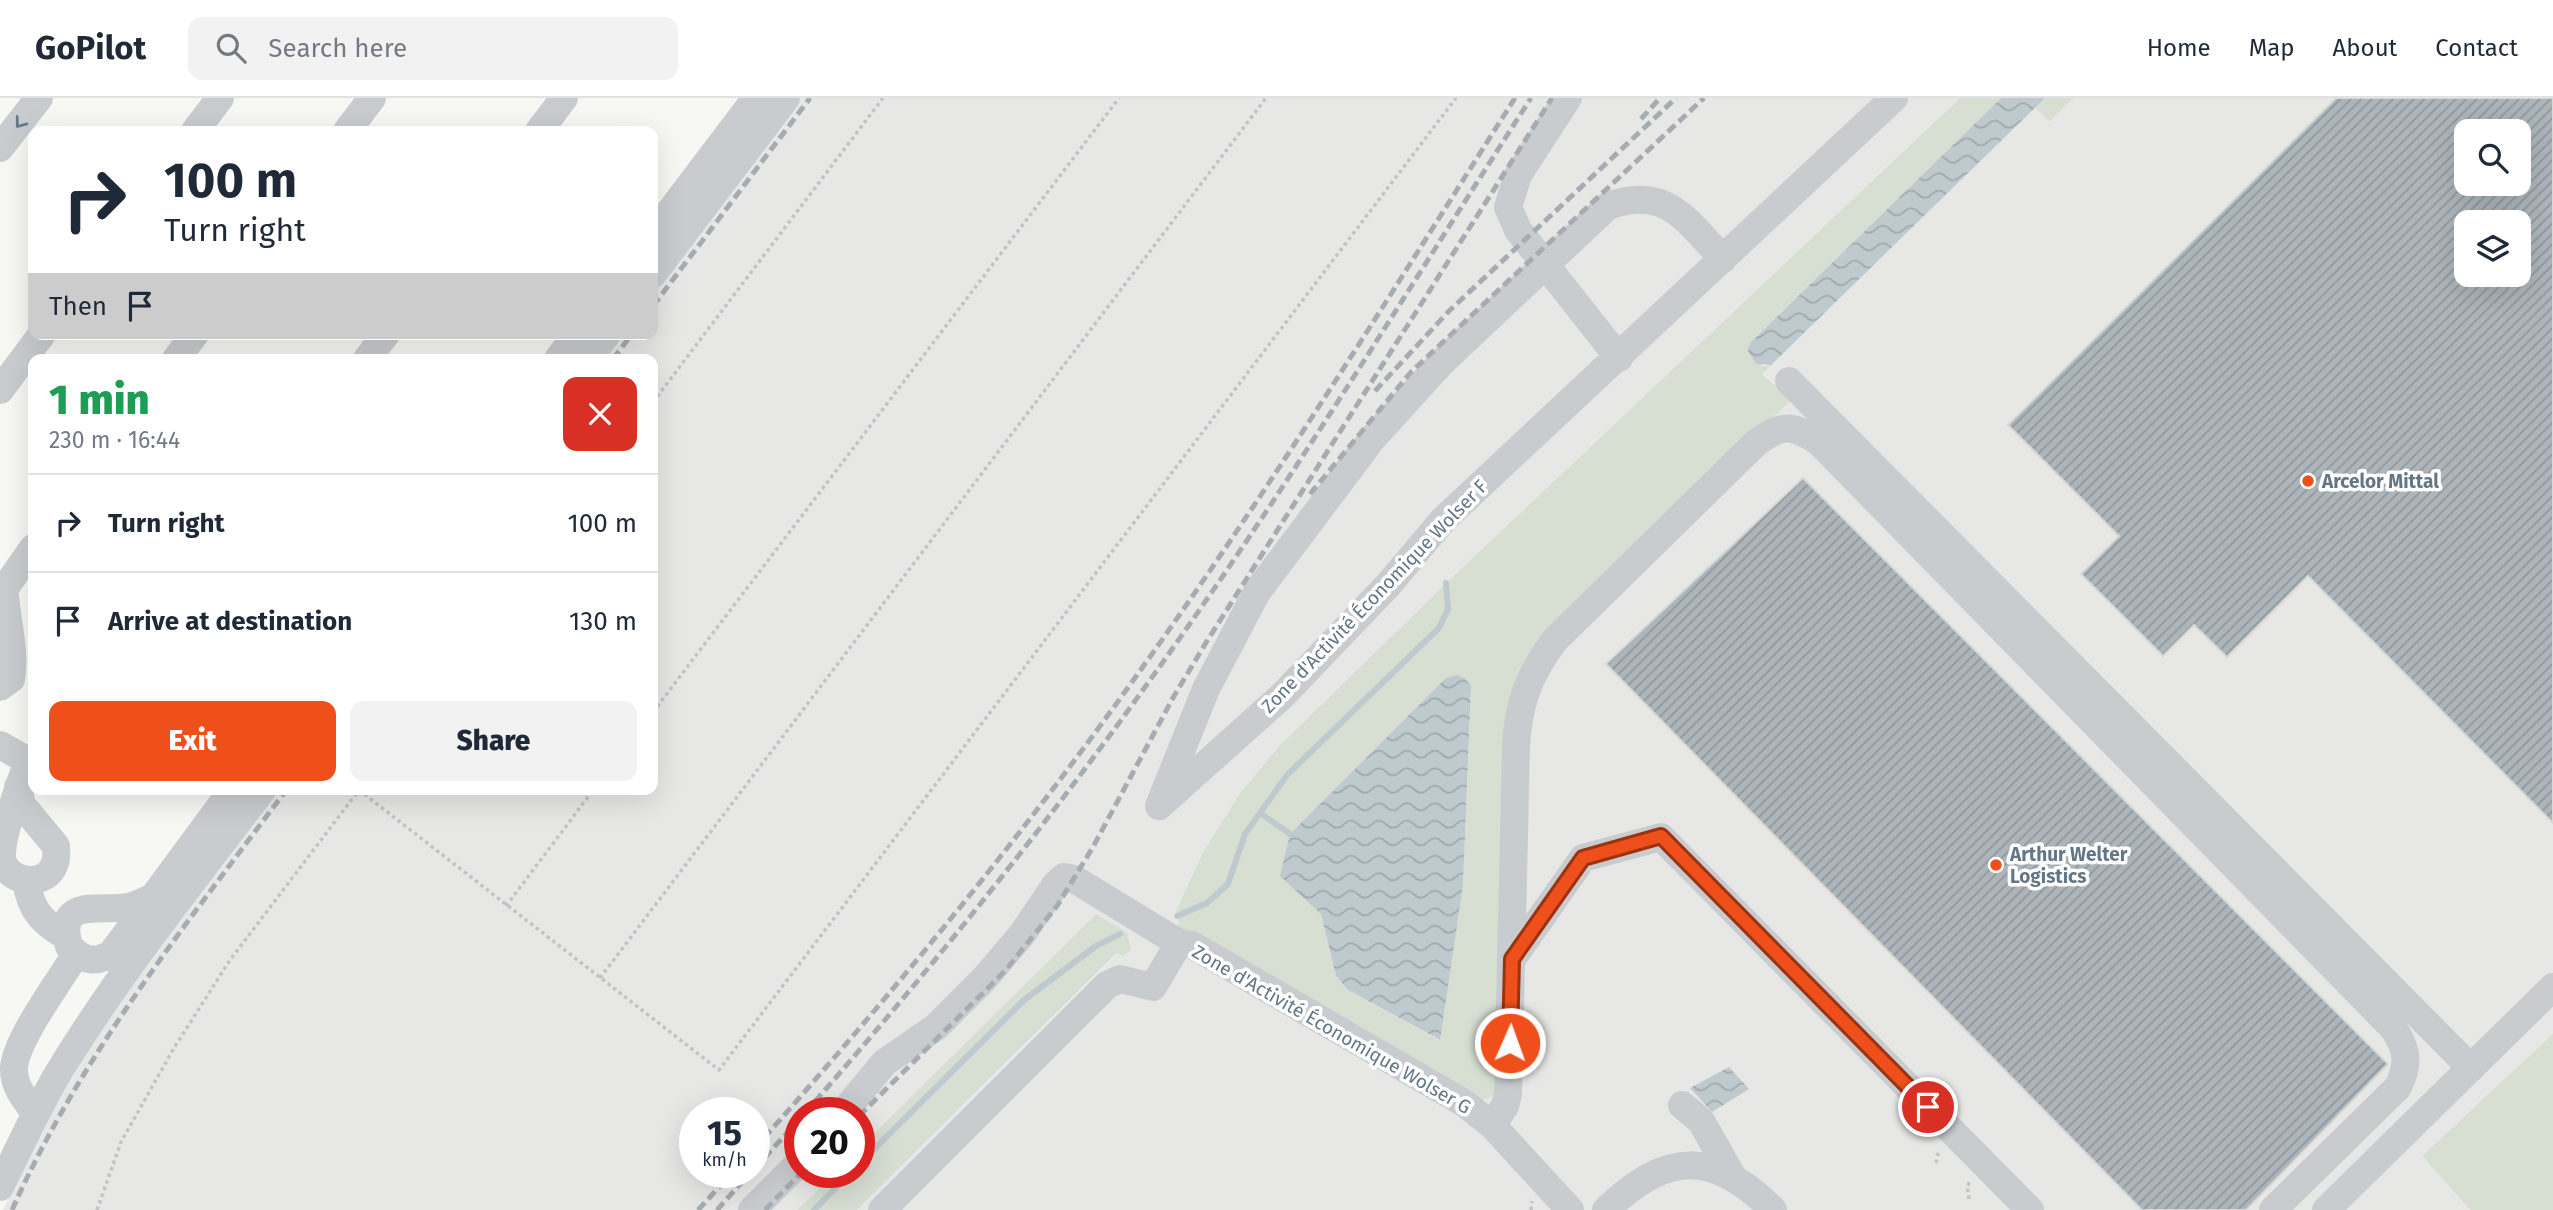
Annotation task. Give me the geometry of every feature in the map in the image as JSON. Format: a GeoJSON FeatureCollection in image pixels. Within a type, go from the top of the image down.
{"type":"FeatureCollection","features":[{"type":"Feature","properties":{"kind":"lane"},"geometry":{"type":"LineString","coordinates":[[0,148],[40,98]]}},
{"type":"Feature","properties":{"kind":"lane"},"geometry":{"type":"LineString","coordinates":[[199,126],[220,98]]}},
{"type":"Feature","properties":{"kind":"lane"},"geometry":{"type":"LineString","coordinates":[[351,126],[372,98]]}},
{"type":"Feature","properties":{"kind":"lane"},"geometry":{"type":"LineString","coordinates":[[543,126],[564,98]]}},
{"type":"Feature","properties":{"kind":"lane"},"geometry":{"type":"LineString","coordinates":[[658,227],[756,98]]}},
{"type":"Feature","properties":{"kind":"lane"},"geometry":{"type":"LineString","coordinates":[[658,267],[786,98]]}},
{"type":"Feature","properties":{"kind":"lane"},"geometry":{"type":"LineString","coordinates":[[1568,98],[1518,175],[1508,207],[1518,230],[1544,266],[1619,358]]}},
{"type":"Feature","properties":{"kind":"lane","name":"Zone d'Activité Économique Wolser F"},"geometry":{"type":"LineString","coordinates":[[1723,259],[1681,215],[1654,198],[1629,199],[1608,206],[1441,363],[1372,439],[1257,592],[1206,688],[1159,806],[1283,695],[1380,594],[1443,520],[1619,358],[1894,98]]}},
{"type":"Feature","properties":{"kind":"lane"},"geometry":{"type":"LineString","coordinates":[[0,390],[38,340]]}},
{"type":"Feature","properties":{"kind":"lane"},"geometry":{"type":"LineString","coordinates":[[180,354],[190,340]]}},
{"type":"Feature","properties":{"kind":"lane"},"geometry":{"type":"LineString","coordinates":[[371,354],[381,340]]}},
{"type":"Feature","properties":{"kind":"lane"},"geometry":{"type":"LineString","coordinates":[[562,354],[572,340]]}},
{"type":"Feature","properties":{"kind":"lane"},"geometry":{"type":"LineString","coordinates":[[592,354],[602,340]]}},
{"type":"Feature","properties":{"kind":"lane"},"geometry":{"type":"LineString","coordinates":[[1788,381],[2471,1068]]}},
{"type":"Feature","properties":{"kind":"lane"},"geometry":{"type":"LineString","coordinates":[[1492,1125],[1505,1106],[1508,1094],[1517,718],[1525,690],[1538,663],[1576,619],[1756,443],[1775,429],[1799,429],[1819,442],[2384,1019],[2405,1047],[2407,1068],[2398,1087],[2273,1210]]}},
{"type":"Feature","properties":{"kind":"lane"},"geometry":{"type":"LineString","coordinates":[[0,687],[10,679],[14,662],[2,591],[28,555]]}},
{"type":"Feature","properties":{"kind":"lane"},"geometry":{"type":"LineString","coordinates":[[0,745],[28,758]]}},
{"type":"Feature","properties":{"kind":"lane"},"geometry":{"type":"LineString","coordinates":[[18,787],[22,805],[32,820],[47,831],[56,846],[55,864],[44,877],[26,881],[10,874],[2,859],[18,787],[28,765]]}},
{"type":"Feature","properties":{"kind":"lane"},"geometry":{"type":"LineString","coordinates":[[26,881],[30,904],[43,923],[94,960],[112,953],[149,899],[228,795]]}},
{"type":"Feature","properties":{"kind":"lane"},"geometry":{"type":"LineString","coordinates":[[0,1187],[36,1114],[121,976],[258,795]]}},
{"type":"Feature","properties":{"kind":"lane"},"geometry":{"type":"LineString","coordinates":[[1512,959],[1583,858],[1661,836],[2030,1210]]}},
{"type":"Feature","properties":{"kind":"lane"},"geometry":{"type":"LineString","coordinates":[[855,1097],[877,1069],[936,1027],[985,978],[1023,933],[1056,884],[1064,877],[1074,879],[1175,941]]}},
{"type":"Feature","properties":{"kind":"lane"},"geometry":{"type":"LineString","coordinates":[[36,1114],[21,1094],[13,1071],[18,1048],[71,945],[73,915],[82,908],[131,907],[149,899]]}},
{"type":"Feature","properties":{"kind":"lane","name":"Zone d'Activité Économique Wolser G"},"geometry":{"type":"LineString","coordinates":[[882,1210],[1107,985],[1120,979],[1153,987],[1175,941],[1192,945],[1464,1103],[1492,1125],[1570,1210]]}},
{"type":"Feature","properties":{"kind":"lane"},"geometry":{"type":"LineString","coordinates":[[2326,1210],[2553,988]]}},
{"type":"Feature","properties":{"kind":"lane"},"geometry":{"type":"LineString","coordinates":[[1682,1105],[1701,1121],[1731,1174],[1773,1210]]}},
{"type":"Feature","properties":{"kind":"lane"},"geometry":{"type":"LineString","coordinates":[[1605,1210],[1645,1176],[1673,1166],[1702,1166],[1731,1174]]}},
{"type":"Feature","properties":{"kind":"lane"},"geometry":{"type":"LineString","coordinates":[[752,1210],[784,1178]]}},
{"type":"Feature","properties":{"kind":"path"},"geometry":{"type":"LineString","coordinates":[[658,395],[883,98]]}},
{"type":"Feature","properties":{"kind":"path"},"geometry":{"type":"LineString","coordinates":[[658,705],[1119,98]]}},
{"type":"Feature","properties":{"kind":"path"},"geometry":{"type":"LineString","coordinates":[[600,978],[1266,98]]}},
{"type":"Feature","properties":{"kind":"path"},"geometry":{"type":"LineString","coordinates":[[365,795],[719,1070],[1456,98]]}},
{"type":"Feature","properties":{"kind":"path"},"geometry":{"type":"LineString","coordinates":[[97,1210],[121,1142],[174,1048],[230,960],[355,795]]}},
{"type":"Feature","properties":{"kind":"path"},"geometry":{"type":"LineString","coordinates":[[506,906],[589,795]]}},
{"type":"Feature","properties":{"kind":"path"},"geometry":{"type":"LineString","coordinates":[[1969,1199],[1967,1186],[1973,1178]]}},
{"type":"Feature","properties":{"kind":"shaded area"},"geometry":{"type":"Polygon","coordinates":[[[801,98],[1960,98],[1446,583],[1280,745],[1240,793],[1203,852],[1176,911],[1179,923],[1171,938],[1464,1103],[1487,1099],[1534,660],[1792,398],[1762,373],[2001,98],[2045,98],[2035,108],[2050,122],[2074,98],[2553,98],[2553,1035],[2422,1156],[2470,1210],[857,1210],[1118,953],[1122,956],[1126,932],[1096,914],[875,1132],[875,1097],[784,1097],[784,1188],[820,1188],[797,1210],[3,1210],[35,1141],[118,1001],[273,795],[658,795],[658,354],[608,354],[618,340],[658,340],[658,287],[801,98]]]}},
{"type":"Feature","properties":{"kind":"shaded area"},"geometry":{"type":"Polygon","coordinates":[[[1960,98],[2001,98],[1750,343],[1763,366],[1771,365],[1762,374],[1792,399],[1549,637],[1533,660],[1494,1095],[1464,1103],[1171,938],[1179,923],[1176,911],[1203,852],[1240,793],[1280,745],[1446,583],[1960,98]],[[1466,679],[1321,914],[1336,976],[1348,990],[1439,1040],[1463,886],[1471,688],[1466,679]]]}},
{"type":"Feature","properties":{"kind":"shaded area"},"geometry":{"type":"Polygon","coordinates":[[[2045,98],[2074,98],[2050,122],[2035,108],[2045,98]]]}},
{"type":"Feature","properties":{"kind":"shaded area"},"geometry":{"type":"Polygon","coordinates":[[[1096,914],[1127,932],[1131,950],[1122,956],[1117,953],[857,1210],[797,1210],[820,1188],[875,1188],[875,1132],[1096,914]]]}},
{"type":"Feature","properties":{"kind":"shaded area"},"geometry":{"type":"Polygon","coordinates":[[[2553,1034],[2553,1210],[2470,1210],[2422,1156],[2553,1034]]]}},
{"type":"Feature","properties":{"kind":"water"},"geometry":{"type":"Polygon","coordinates":[[[2001,98],[2045,98],[1771,365],[1756,364],[1748,351],[1750,343],[2001,98]]]}},
{"type":"Feature","properties":{"kind":"water"},"geometry":{"type":"Polygon","coordinates":[[[1457,675],[1466,679],[1471,687],[1463,886],[1440,1040],[1348,990],[1336,976],[1321,914],[1280,876],[1290,834],[1446,678],[1457,675]]]}},
{"type":"Feature","properties":{"kind":"water"},"geometry":{"type":"Polygon","coordinates":[[[1729,1067],[1749,1089],[1712,1112],[1690,1088],[1729,1067]]]}},
{"type":"Feature","properties":{"kind":"building","name":"Arcelor Mittal"},"geometry":{"type":"Polygon","coordinates":[[[2336,98],[2553,98],[2553,823],[2308,576],[2227,657],[2194,625],[2163,656],[2081,574],[2119,536],[2008,425],[2336,98]]]}},
{"type":"Feature","properties":{"kind":"building","name":"Arthur Welter Logistics"},"geometry":{"type":"Polygon","coordinates":[[[1803,478],[2388,1064],[2246,1210],[2142,1210],[1606,664],[1803,478]]]}},
{"type":"Feature","properties":{"kind":"waterway"},"geometry":{"type":"LineString","coordinates":[[1177,916],[1207,903],[1228,884],[1245,834],[1287,775],[1439,628],[1448,609],[1446,583]]}},
{"type":"Feature","properties":{"kind":"waterway"},"geometry":{"type":"LineString","coordinates":[[1260,813],[1290,834]]}},
{"type":"Feature","properties":{"kind":"waterway"},"geometry":{"type":"LineString","coordinates":[[875,1148],[1024,1000],[1096,946],[1120,934]]}},
{"type":"Feature","properties":{"kind":"waterway"},"geometry":{"type":"LineString","coordinates":[[814,1210],[835,1188]]}},
{"type":"Feature","properties":{"kind":"railway"},"geometry":{"type":"LineString","coordinates":[[658,299],[810,98]]}},
{"type":"Feature","properties":{"kind":"railway"},"geometry":{"type":"LineString","coordinates":[[770,1131],[949,920],[1088,743],[1232,539],[1515,98]]}},
{"type":"Feature","properties":{"kind":"railway"},"geometry":{"type":"LineString","coordinates":[[819,1097],[1000,879],[1138,697],[1272,503],[1531,98]]}},
{"type":"Feature","properties":{"kind":"railway"},"geometry":{"type":"LineString","coordinates":[[875,1100],[1005,971],[1057,906],[1093,847],[1174,696],[1207,641],[1552,98]]}},
{"type":"Feature","properties":{"kind":"railway"},"geometry":{"type":"LineString","coordinates":[[1641,119],[1660,98]]}},
{"type":"Feature","properties":{"kind":"railway"},"geometry":{"type":"LineString","coordinates":[[1375,391],[1449,311],[1676,98]]}},
{"type":"Feature","properties":{"kind":"railway"},"geometry":{"type":"LineString","coordinates":[[1310,494],[1411,372],[1704,98]]}},
{"type":"Feature","properties":{"kind":"railway"},"geometry":{"type":"LineString","coordinates":[[617,354],[627,340]]}},
{"type":"Feature","properties":{"kind":"railway"},"geometry":{"type":"LineString","coordinates":[[12,1210],[39,1153],[103,1044],[174,941],[283,795]]}},
{"type":"Feature","properties":{"kind":"railway"},"geometry":{"type":"LineString","coordinates":[[770,1152],[784,1136]]}},
{"type":"Feature","properties":{"kind":"railway"},"geometry":{"type":"LineString","coordinates":[[698,1210],[718,1188]]}},
{"type":"Feature","properties":{"kind":"railway"},"geometry":{"type":"LineString","coordinates":[[717,1210],[737,1188]]}},
{"type":"Feature","properties":{"kind":"railway"},"geometry":{"type":"LineString","coordinates":[[765,1210],[786,1188]]}},
{"type":"Feature","properties":{"kind":"place","name":"Arcelor Mittal"},"geometry":{"type":"Point","coordinates":[2308,481]}},
{"type":"Feature","properties":{"kind":"place","name":"Arthur Welter Logistics"},"geometry":{"type":"Point","coordinates":[1996,865]}},
{"type":"Feature","properties":{"kind":"route"},"geometry":{"type":"LineString","coordinates":[[1510,1043],[1512,959],[1583,858],[1661,836],[1928,1107]]}}]}
